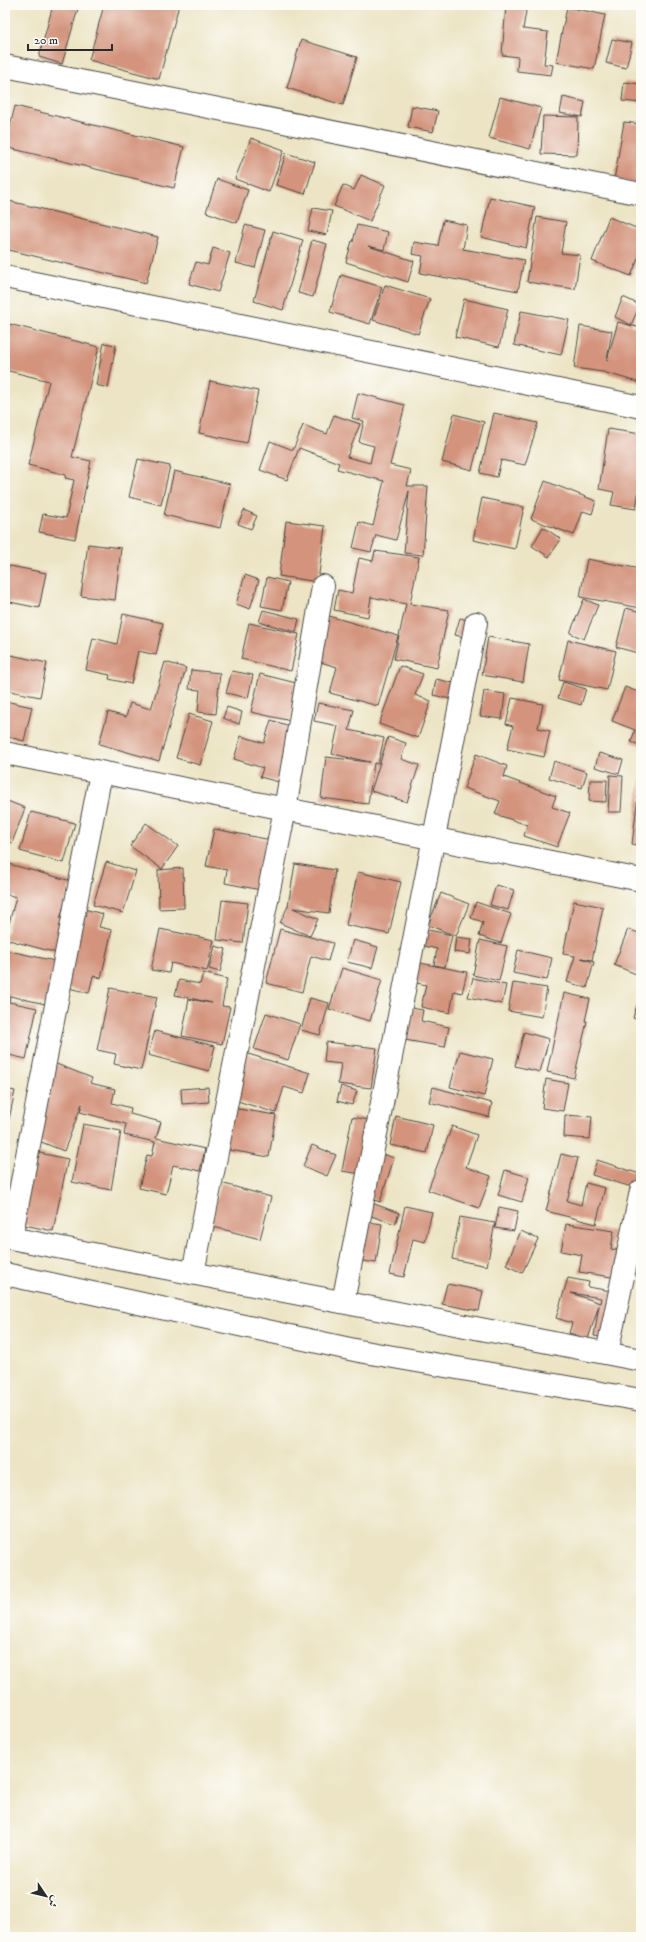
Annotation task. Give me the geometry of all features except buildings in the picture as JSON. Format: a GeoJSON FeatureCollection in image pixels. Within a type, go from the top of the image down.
{"type":"FeatureCollection","features":[{"type":"Feature","properties":{"kind":"street"},"geometry":{"type":"LineString","coordinates":[[5,66],[641,194]]}},
{"type":"Feature","properties":{"kind":"street"},"geometry":{"type":"LineString","coordinates":[[5,277],[641,407]]}},
{"type":"Feature","properties":{"kind":"street"},"geometry":{"type":"LineString","coordinates":[[193,1273],[285,809],[323,586]]}},
{"type":"Feature","properties":{"kind":"street"},"geometry":{"type":"LineString","coordinates":[[343,1302],[476,623]]}},
{"type":"Feature","properties":{"kind":"street"},"geometry":{"type":"LineString","coordinates":[[5,753],[641,880]]}},
{"type":"Feature","properties":{"kind":"street"},"geometry":{"type":"LineString","coordinates":[[101,773],[8,1237],[641,1360]]}},
{"type":"Feature","properties":{"kind":"street"},"geometry":{"type":"LineString","coordinates":[[607,1353],[641,1191]]}},
{"type":"Feature","properties":{"kind":"street"},"geometry":{"type":"LineString","coordinates":[[5,1274],[359,1351],[641,1400]]}}]}
